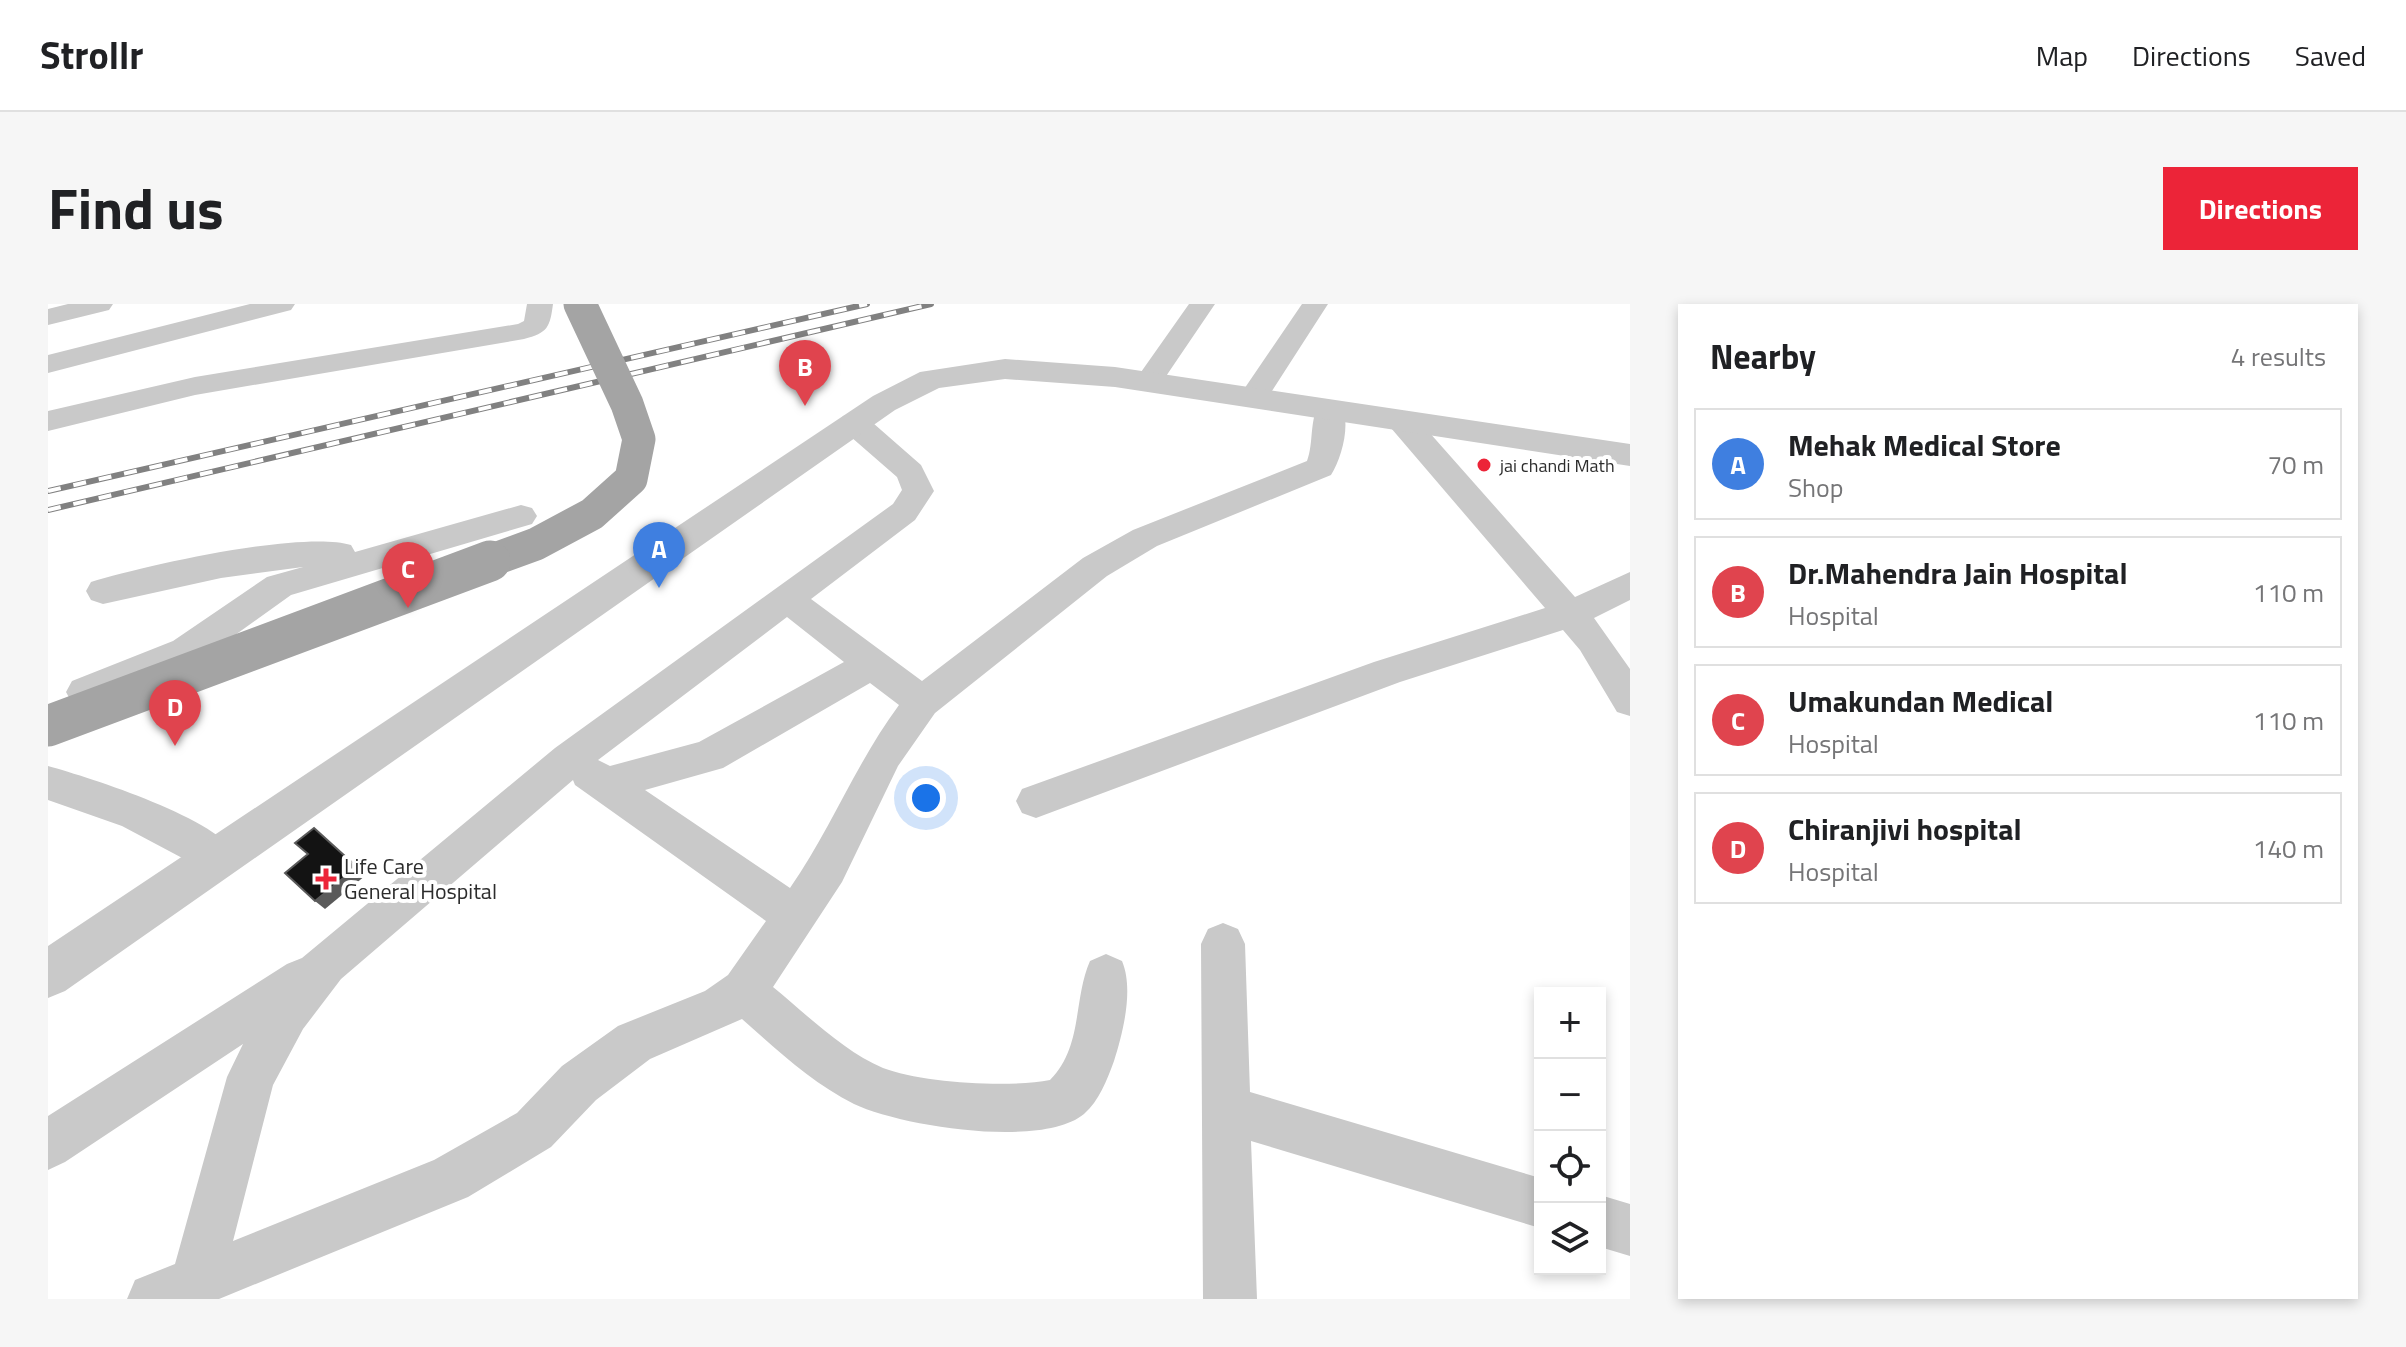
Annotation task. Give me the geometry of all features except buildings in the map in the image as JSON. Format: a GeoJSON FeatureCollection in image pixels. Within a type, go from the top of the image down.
{"type":"FeatureCollection","features":[{"type":"Feature","properties":{"kind":"main road"},"geometry":{"type":"LineString","coordinates":[[48,726],[536,544],[592,514],[631,479],[639,439],[627,404],[580,304]]}},
{"type":"Feature","properties":{"kind":"street"},"geometry":{"type":"LineString","coordinates":[[48,317],[100,304]]}},
{"type":"Feature","properties":{"kind":"street"},"geometry":{"type":"LineString","coordinates":[[48,364],[282,304]]}},
{"type":"Feature","properties":{"kind":"street"},"geometry":{"type":"LineString","coordinates":[[48,421],[195,386],[524,331],[537,326],[540,304]]}},
{"type":"Feature","properties":{"kind":"street"},"geometry":{"type":"LineString","coordinates":[[1148,382],[1202,304]]}},
{"type":"Feature","properties":{"kind":"street"},"geometry":{"type":"LineString","coordinates":[[1253,398],[1315,304]]}},
{"type":"Feature","properties":{"kind":"street"},"geometry":{"type":"LineString","coordinates":[[48,974],[854,423],[884,403],[931,379],[1005,369],[1148,382],[1630,455]]}},
{"type":"Feature","properties":{"kind":"street"},"geometry":{"type":"LineString","coordinates":[[154,1299],[450,1179],[534,1130],[579,1083],[634,1042],[720,1008],[744,991],[827,869],[884,755],[922,702],[1095,567],[1145,538],[1320,468],[1327,449],[1330,410]]}},
{"type":"Feature","properties":{"kind":"street"},"geometry":{"type":"LineString","coordinates":[[1402,421],[1593,640],[1630,701]]}},
{"type":"Feature","properties":{"kind":"street"},"geometry":{"type":"LineString","coordinates":[[48,1145],[325,964],[569,760],[904,512],[918,491],[910,472],[854,423]]}},
{"type":"Feature","properties":{"kind":"street"},"geometry":{"type":"LineString","coordinates":[[48,707],[186,651],[279,586],[521,516]]}},
{"type":"Feature","properties":{"kind":"street"},"geometry":{"type":"LineString","coordinates":[[103,591],[248,559],[300,553],[380,556]]}},
{"type":"Feature","properties":{"kind":"street"},"geometry":{"type":"LineString","coordinates":[[1036,801],[1387,672],[1471,643],[1571,614],[1630,585]]}},
{"type":"Feature","properties":{"kind":"street"},"geometry":{"type":"LineString","coordinates":[[787,599],[922,702]]}},
{"type":"Feature","properties":{"kind":"street"},"geometry":{"type":"LineString","coordinates":[[605,784],[709,756],[872,664]]}},
{"type":"Feature","properties":{"kind":"street"},"geometry":{"type":"LineString","coordinates":[[569,760],[795,916]]}},
{"type":"Feature","properties":{"kind":"street"},"geometry":{"type":"LineString","coordinates":[[48,783],[84,792],[156,820],[218,858]]}},
{"type":"Feature","properties":{"kind":"street"},"geometry":{"type":"LineString","coordinates":[[1223,944],[1230,1299]]}},
{"type":"Feature","properties":{"kind":"street"},"geometry":{"type":"LineString","coordinates":[[196,1282],[251,1077],[287,1013],[325,964]]}},
{"type":"Feature","properties":{"kind":"street"},"geometry":{"type":"LineString","coordinates":[[744,991],[821,1057],[874,1089],[952,1104],[1028,1109],[1064,1100],[1082,1080],[1096,1037],[1106,976]]}},
{"type":"Feature","properties":{"kind":"street"},"geometry":{"type":"LineString","coordinates":[[1226,1109],[1534,1201]]}},
{"type":"Feature","properties":{"kind":"street"},"geometry":{"type":"LineString","coordinates":[[1606,1223],[1630,1230]]}},
{"type":"Feature","properties":{"kind":"railway"},"geometry":{"type":"LineString","coordinates":[[48,491],[867,304]]}},
{"type":"Feature","properties":{"kind":"railway"},"geometry":{"type":"LineString","coordinates":[[48,510],[931,304]]}},
{"type":"Feature","properties":{"kind":"place","name":"Dr.Mahendra Jain Hospital"},"geometry":{"type":"Point","coordinates":[805,406]}},
{"type":"Feature","properties":{"kind":"place","name":"jai chandi Math"},"geometry":{"type":"Point","coordinates":[1484,465]}},
{"type":"Feature","properties":{"kind":"place","name":"Mehak Medical Store"},"geometry":{"type":"Point","coordinates":[659,588]}},
{"type":"Feature","properties":{"kind":"place","name":"Umakundan Medical"},"geometry":{"type":"Point","coordinates":[408,608]}},
{"type":"Feature","properties":{"kind":"place","name":"Chiranjivi hospital"},"geometry":{"type":"Point","coordinates":[175,746]}},
{"type":"Feature","properties":{"kind":"place","name":"Life Care General Hospital"},"geometry":{"type":"Point","coordinates":[326,879]}}]}
